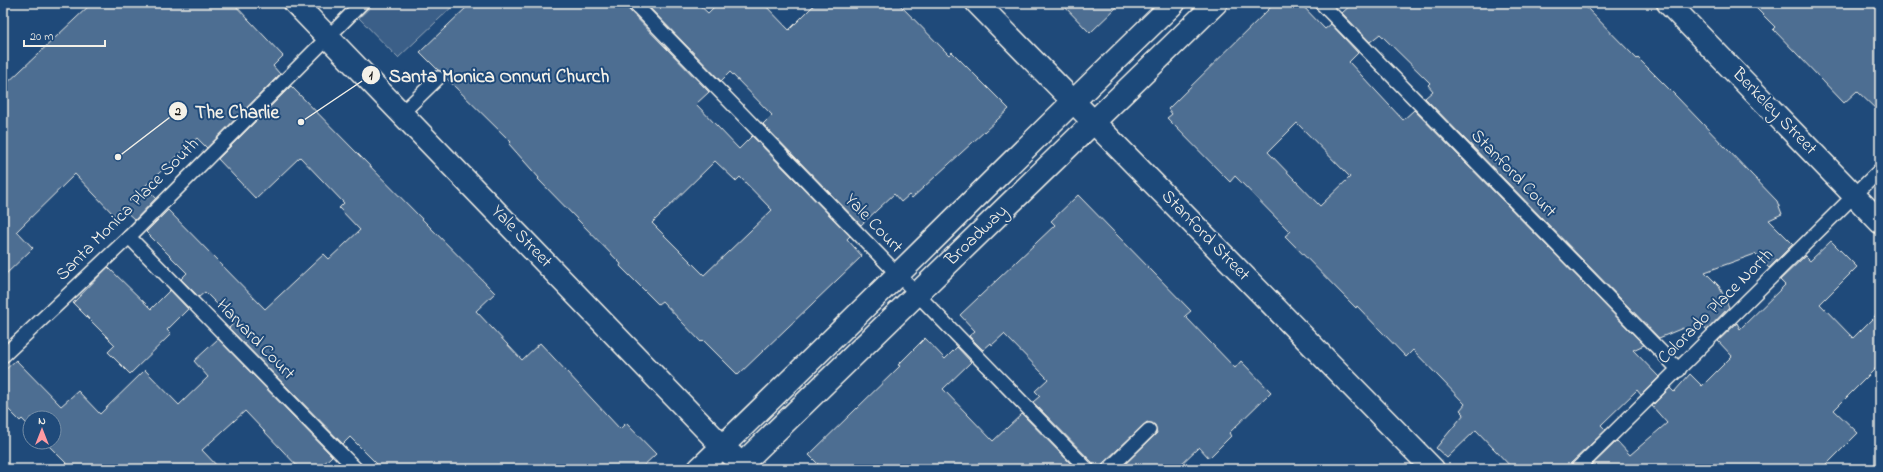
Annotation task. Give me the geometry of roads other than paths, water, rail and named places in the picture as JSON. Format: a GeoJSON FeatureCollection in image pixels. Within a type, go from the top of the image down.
{"type":"FeatureCollection","features":[{"type":"Feature","properties":{"kind":"street","name":"Yale Street"},"geometry":{"type":"LineString","coordinates":[[296,3],[742,467]]}},
{"type":"Feature","properties":{"kind":"street","name":"Stanford Street"},"geometry":{"type":"LineString","coordinates":[[977,3],[1432,469]]}},
{"type":"Feature","properties":{"kind":"street","name":"Broadway"},"geometry":{"type":"LineString","coordinates":[[699,469],[898,276],[1073,101],[1174,3]]}},
{"type":"Feature","properties":{"kind":"street","name":"Broadway"},"geometry":{"type":"LineString","coordinates":[[742,467],[1216,3]]}},
{"type":"Feature","properties":{"kind":"street","name":"Berkeley Street"},"geometry":{"type":"LineString","coordinates":[[1668,3],[1880,222]]}},
{"type":"Feature","properties":{"kind":"lane","name":"Santa Monica Place South"},"geometry":{"type":"LineString","coordinates":[[3,356],[129,237],[362,3]]}},
{"type":"Feature","properties":{"kind":"lane","name":"Yale Court"},"geometry":{"type":"LineString","coordinates":[[634,3],[1087,469]]}},
{"type":"Feature","properties":{"kind":"lane","name":"Stanford Court"},"geometry":{"type":"LineString","coordinates":[[1321,3],[1679,370]]}},
{"type":"Feature","properties":{"kind":"lane"},"geometry":{"type":"LineString","coordinates":[[402,113],[438,78]]}},
{"type":"Feature","properties":{"kind":"lane","name":"Colorado Place North"},"geometry":{"type":"LineString","coordinates":[[1577,469],[1880,170]]}},
{"type":"Feature","properties":{"kind":"lane","name":"Harvard Court"},"geometry":{"type":"LineString","coordinates":[[129,237],[356,469]]}},
{"type":"Feature","properties":{"kind":"lane"},"geometry":{"type":"LineString","coordinates":[[1109,469],[1149,430]]}},
{"type":"Feature","properties":{"kind":"place","name":"Santa Monica Onnuri Church"},"geometry":{"type":"Point","coordinates":[301,122]}},
{"type":"Feature","properties":{"kind":"place","name":"The Charlie"},"geometry":{"type":"Point","coordinates":[118,157]}}]}
